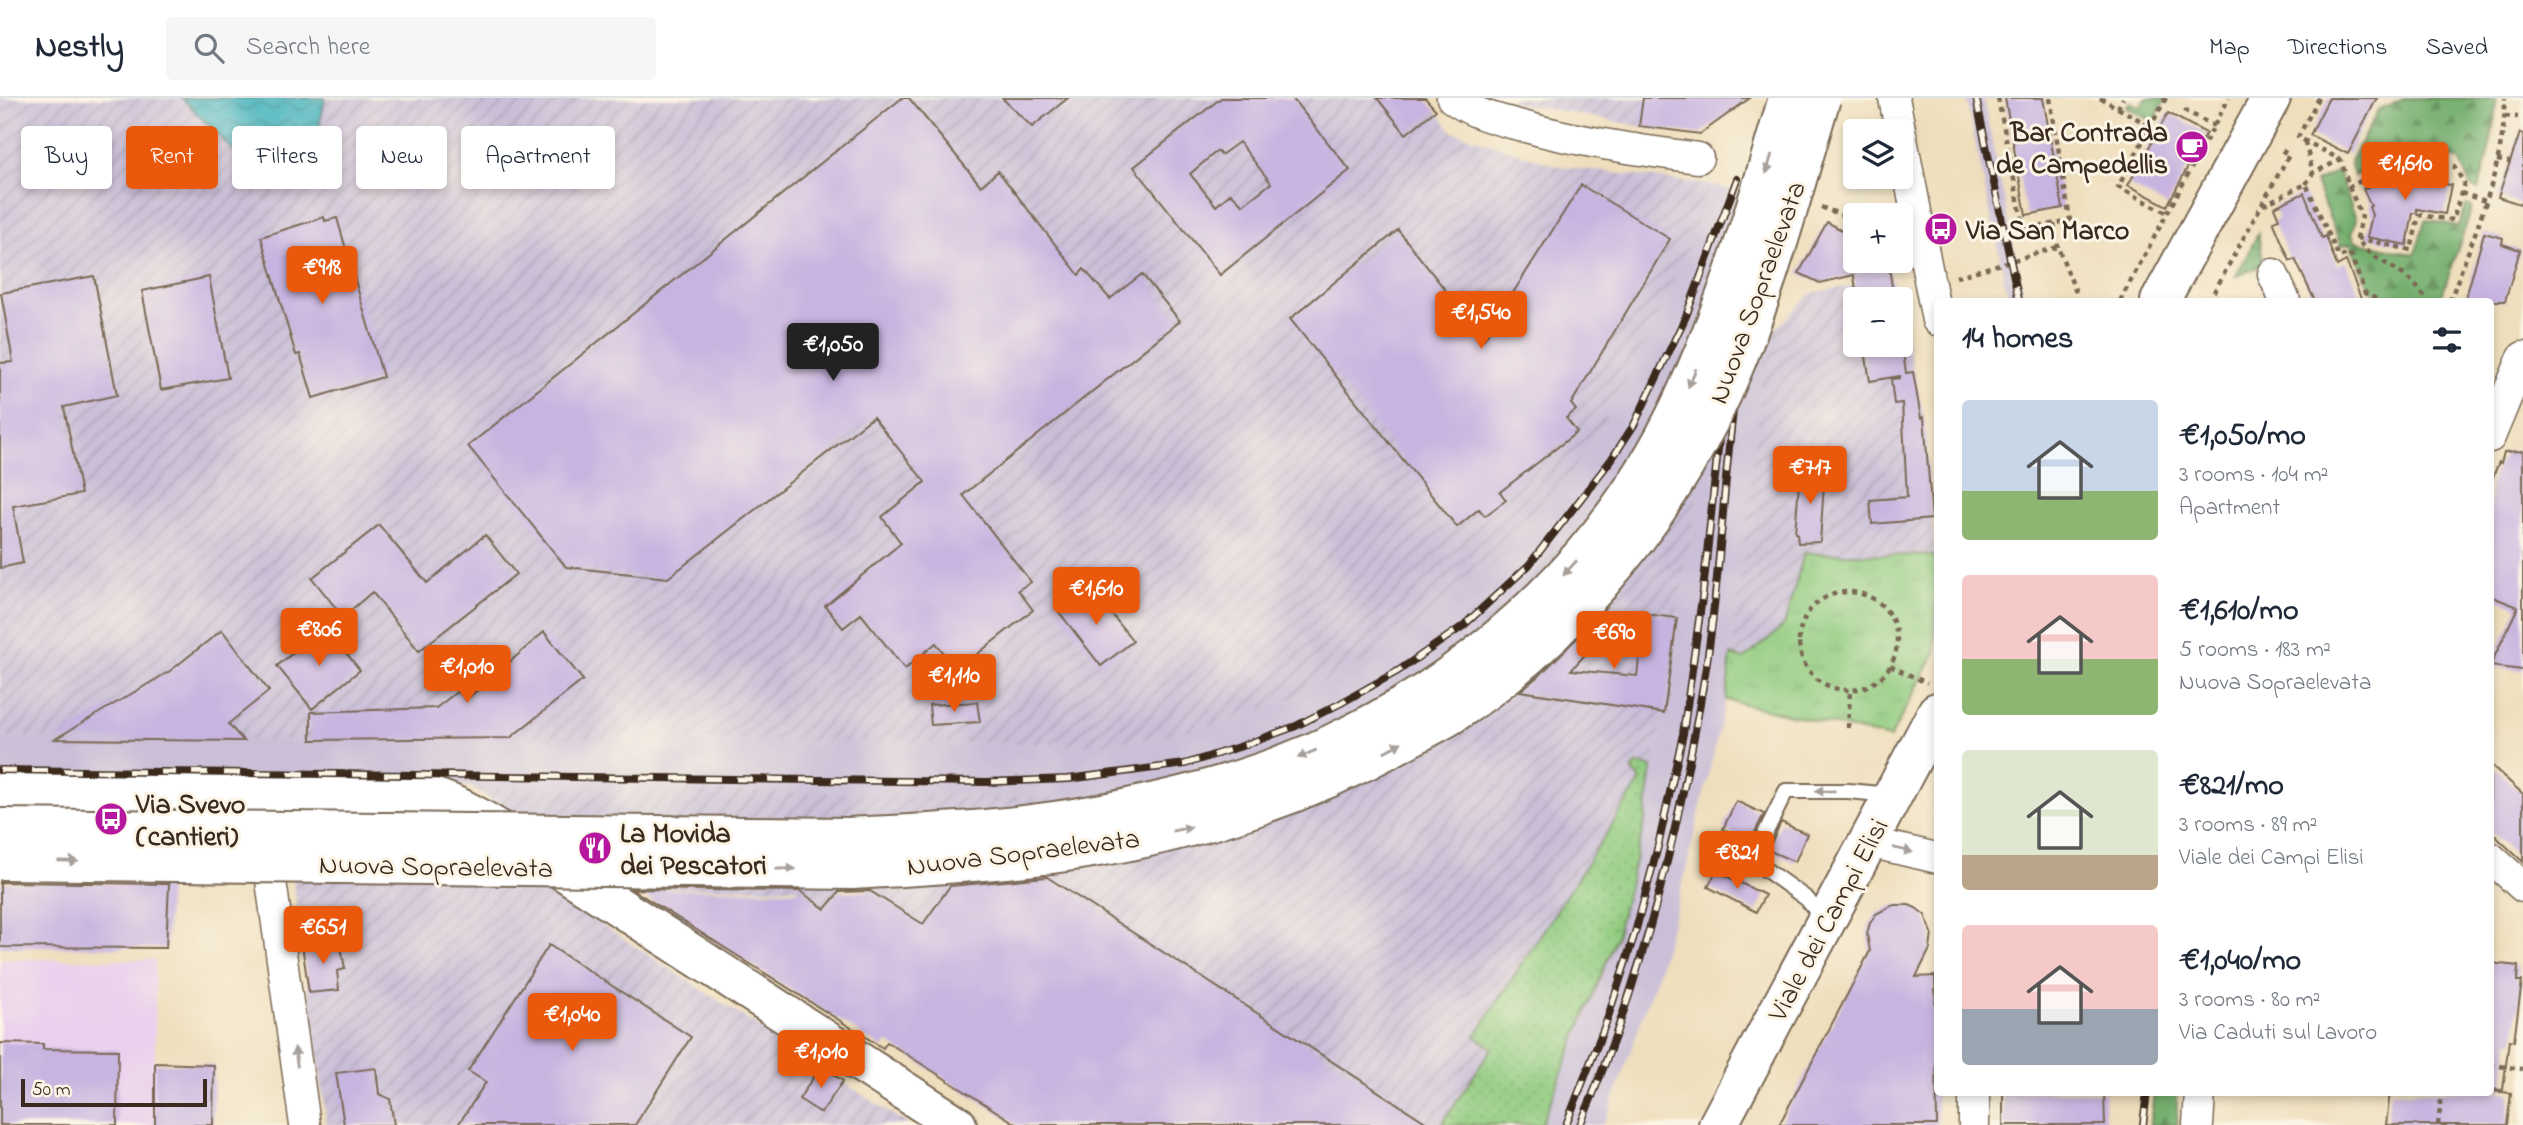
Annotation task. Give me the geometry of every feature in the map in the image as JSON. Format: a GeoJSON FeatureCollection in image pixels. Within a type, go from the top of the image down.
{"type":"FeatureCollection","features":[{"type":"Feature","properties":{"kind":"main road","name":"Nuova Sopraelevata"},"geometry":{"type":"LineString","coordinates":[[0,828],[848,837],[959,832],[1090,815],[1179,796],[1268,770],[1349,736],[1430,692],[1542,600],[1590,547],[1640,479],[1681,405],[1719,313],[1758,202],[1788,98]]}},
{"type":"Feature","properties":{"kind":"main road","name":"Nuova Sopraelevata"},"geometry":{"type":"LineString","coordinates":[[0,860],[854,870],[963,863],[1092,848],[1192,827],[1280,800],[1365,762],[1449,716],[1506,674],[1564,621],[1614,567],[1667,494],[1709,420],[1750,324],[1821,98]]}},
{"type":"Feature","properties":{"kind":"main road"},"geometry":{"type":"LineString","coordinates":[[2162,298],[2271,98]]}},
{"type":"Feature","properties":{"kind":"main road","name":"Viale dei Campi Elisi"},"geometry":{"type":"LineString","coordinates":[[1718,1125],[1893,795],[1934,701]]}},
{"type":"Feature","properties":{"kind":"main road"},"geometry":{"type":"LineString","coordinates":[[0,793],[404,793],[432,797],[486,823],[957,1125]]}},
{"type":"Feature","properties":{"kind":"street"},"geometry":{"type":"LineString","coordinates":[[1452,98],[1476,113],[1544,132],[1605,145],[1698,159]]}},
{"type":"Feature","properties":{"kind":"street"},"geometry":{"type":"LineString","coordinates":[[1894,98],[1934,305]]}},
{"type":"Feature","properties":{"kind":"street"},"geometry":{"type":"LineString","coordinates":[[2273,274],[2284,298]]}},
{"type":"Feature","properties":{"kind":"street"},"geometry":{"type":"LineString","coordinates":[[2494,428],[2523,358]]}},
{"type":"Feature","properties":{"kind":"street"},"geometry":{"type":"LineString","coordinates":[[259,793],[306,1125]]}},
{"type":"Feature","properties":{"kind":"street"},"geometry":{"type":"LineString","coordinates":[[1868,842],[1934,857]]}},
{"type":"Feature","properties":{"kind":"street"},"geometry":{"type":"LineString","coordinates":[[2494,861],[2523,887]]}},
{"type":"Feature","properties":{"kind":"street"},"geometry":{"type":"LineString","coordinates":[[1974,1096],[1974,1125]]}},
{"type":"Feature","properties":{"kind":"street"},"geometry":{"type":"LineString","coordinates":[[2198,1125],[2200,1096]]}},
{"type":"Feature","properties":{"kind":"lane"},"geometry":{"type":"LineString","coordinates":[[1825,923],[1807,899],[1752,860],[1786,792],[1848,790],[1893,795]]}},
{"type":"Feature","properties":{"kind":"path"},"geometry":{"type":"LineString","coordinates":[[1997,98],[2024,230],[2070,220],[2050,98]]}},
{"type":"Feature","properties":{"kind":"path"},"geometry":{"type":"LineString","coordinates":[[2100,98],[2152,127]]}},
{"type":"Feature","properties":{"kind":"path"},"geometry":{"type":"LineString","coordinates":[[2118,108],[2123,98]]}},
{"type":"Feature","properties":{"kind":"path"},"geometry":{"type":"LineString","coordinates":[[2166,98],[2118,187],[2168,213]]}},
{"type":"Feature","properties":{"kind":"path"},"geometry":{"type":"LineString","coordinates":[[2122,298],[2230,98]]}},
{"type":"Feature","properties":{"kind":"path"},"geometry":{"type":"LineString","coordinates":[[2319,98],[2298,137],[2341,160],[2362,217],[2357,238],[2374,256],[2405,275],[2425,298]]}},
{"type":"Feature","properties":{"kind":"path"},"geometry":{"type":"LineString","coordinates":[[2450,298],[2497,160],[2505,116],[2505,98]]}},
{"type":"Feature","properties":{"kind":"path"},"geometry":{"type":"LineString","coordinates":[[2184,110],[2214,127]]}},
{"type":"Feature","properties":{"kind":"path"},"geometry":{"type":"LineString","coordinates":[[2505,116],[2518,117]]}},
{"type":"Feature","properties":{"kind":"path"},"geometry":{"type":"LineString","coordinates":[[2305,141],[2313,173]]}},
{"type":"Feature","properties":{"kind":"path"},"geometry":{"type":"LineString","coordinates":[[2142,143],[2149,148]]}},
{"type":"Feature","properties":{"kind":"path"},"geometry":{"type":"LineString","coordinates":[[2211,298],[2289,155],[2280,149]]}},
{"type":"Feature","properties":{"kind":"path"},"geometry":{"type":"LineString","coordinates":[[2349,187],[2415,155],[2454,166],[2464,183],[2453,220],[2419,215],[2411,250],[2357,238]]}},
{"type":"Feature","properties":{"kind":"path"},"geometry":{"type":"LineString","coordinates":[[2263,205],[2288,197],[2306,184],[2313,173],[2341,160]]}},
{"type":"Feature","properties":{"kind":"path"},"geometry":{"type":"LineString","coordinates":[[2497,160],[2510,162]]}},
{"type":"Feature","properties":{"kind":"path"},"geometry":{"type":"LineString","coordinates":[[2372,175],[2376,183]]}},
{"type":"Feature","properties":{"kind":"path"},"geometry":{"type":"LineString","coordinates":[[2306,184],[2339,257],[2350,253],[2365,293],[2374,298]]}},
{"type":"Feature","properties":{"kind":"path"},"geometry":{"type":"LineString","coordinates":[[2461,193],[2485,201]]}},
{"type":"Feature","properties":{"kind":"path"},"geometry":{"type":"LineString","coordinates":[[2054,224],[2058,247],[2077,295]]}},
{"type":"Feature","properties":{"kind":"path"},"geometry":{"type":"LineString","coordinates":[[1955,277],[2058,247]]}},
{"type":"Feature","properties":{"kind":"path"},"geometry":{"type":"LineString","coordinates":[[1852,592],[1868,596],[1882,606],[1892,619],[1897,634],[1896,650],[1890,666],[1880,678],[1866,687],[1850,691],[1834,689],[1819,682],[1807,671],[1800,656],[1798,640],[1801,624],[1809,610],[1821,599],[1836,593],[1852,592]]}},
{"type":"Feature","properties":{"kind":"path"},"geometry":{"type":"LineString","coordinates":[[1890,666],[1934,698]]}},
{"type":"Feature","properties":{"kind":"path"},"geometry":{"type":"LineString","coordinates":[[1848,729],[1850,691]]}},
{"type":"Feature","properties":{"kind":"path"},"geometry":{"type":"LineString","coordinates":[[2494,1065],[2523,1069]]}},
{"type":"Feature","properties":{"kind":"path"},"geometry":{"type":"LineString","coordinates":[[2438,1125],[2442,1096]]}},
{"type":"Feature","properties":{"kind":"shaded area"},"geometry":{"type":"Polygon","coordinates":[[[0,98],[1377,98],[1406,134],[1436,110],[1452,131],[1559,166],[1711,185],[1683,261],[1634,366],[1589,448],[1538,517],[1495,564],[1400,639],[1355,667],[1295,697],[1223,723],[1153,738],[1094,745],[510,738],[228,741],[0,737],[0,98]]]}},
{"type":"Feature","properties":{"kind":"shaded area"},"geometry":{"type":"Polygon","coordinates":[[[1511,98],[1741,98],[1739,106],[1700,134],[1639,126],[1513,102],[1511,98]]]}},
{"type":"Feature","properties":{"kind":"shaded area"},"geometry":{"type":"Polygon","coordinates":[[[1966,98],[1983,98],[2024,298],[2008,298],[1966,98]]]}},
{"type":"Feature","properties":{"kind":"shaded area"},"geometry":{"type":"Polygon","coordinates":[[[1711,185],[1743,193],[1675,370],[1641,435],[1602,495],[1562,544],[1478,629],[1384,696],[1268,752],[1167,784],[1100,793],[1039,797],[470,786],[155,784],[0,779],[0,737],[228,741],[510,738],[1094,745],[1153,738],[1223,723],[1295,697],[1355,667],[1400,639],[1495,564],[1538,517],[1589,448],[1634,366],[1683,261],[1711,185]]]}},
{"type":"Feature","properties":{"kind":"shaded area"},"geometry":{"type":"Polygon","coordinates":[[[1743,193],[1750,195],[1677,618],[1664,713],[1652,767],[1636,765],[1632,771],[1641,780],[1476,1036],[1492,1047],[1441,1125],[1427,1125],[1043,874],[953,882],[923,924],[863,886],[843,887],[825,909],[795,888],[627,888],[470,786],[1039,797],[1100,793],[1167,784],[1384,696],[1478,629],[1562,544],[1602,495],[1641,435],[1675,370],[1743,193]]]}},
{"type":"Feature","properties":{"kind":"shaded area"},"geometry":{"type":"Polygon","coordinates":[[[1750,195],[1776,202],[1766,339],[1726,700],[1681,891],[1658,972],[1610,1110],[1603,1125],[1541,1125],[1616,938],[1645,820],[1750,195]]]}},
{"type":"Feature","properties":{"kind":"shaded area"},"geometry":{"type":"Polygon","coordinates":[[[1892,279],[1894,287],[1846,287],[1892,279]]]}},
{"type":"Feature","properties":{"kind":"shaded area"},"geometry":{"type":"Polygon","coordinates":[[[1843,287],[1843,357],[1910,357],[1924,417],[1934,556],[1805,553],[1784,626],[1744,659],[1731,655],[1766,339],[1811,293],[1843,287]]]}},
{"type":"Feature","properties":{"kind":"shaded area"},"geometry":{"type":"Polygon","coordinates":[[[286,828],[495,855],[909,1125],[327,1125],[286,828]]]}},
{"type":"Feature","properties":{"kind":"shaded area"},"geometry":{"type":"Polygon","coordinates":[[[0,959],[155,960],[155,1125],[0,1125],[0,959]]]}},
{"type":"Feature","properties":{"kind":"green space"},"geometry":{"type":"Polygon","coordinates":[[[2145,98],[2166,98],[2154,122],[2126,107],[2130,102],[2140,107],[2145,98]]]}},
{"type":"Feature","properties":{"kind":"green space"},"geometry":{"type":"Polygon","coordinates":[[[2405,98],[2496,98],[2490,145],[2478,190],[2471,187],[2459,160],[2413,146],[2354,176],[2350,161],[2378,111],[2405,98]]]}},
{"type":"Feature","properties":{"kind":"green space"},"geometry":{"type":"Polygon","coordinates":[[[2338,171],[2356,219],[2352,234],[2355,241],[2415,255],[2425,220],[2459,226],[2466,205],[2472,207],[2441,298],[2385,298],[2371,290],[2350,243],[2341,246],[2315,182],[2338,171]]]}},
{"type":"Feature","properties":{"kind":"green space"},"geometry":{"type":"Polygon","coordinates":[[[2258,234],[2264,265],[2236,276],[2258,234]]]}},
{"type":"Feature","properties":{"kind":"green space"},"geometry":{"type":"Polygon","coordinates":[[[1804,553],[1934,556],[1934,655],[1890,738],[1726,700],[1731,655],[1744,659],[1784,626],[1804,553]]]}},
{"type":"Feature","properties":{"kind":"green space"},"geometry":{"type":"Polygon","coordinates":[[[1636,764],[1652,767],[1645,820],[1616,938],[1541,1125],[1441,1125],[1492,1048],[1475,1036],[1641,780],[1632,771],[1636,764]]]}},
{"type":"Feature","properties":{"kind":"green space"},"geometry":{"type":"Polygon","coordinates":[[[2154,1096],[2177,1096],[2177,1125],[2150,1125],[2154,1096]]]}},
{"type":"Feature","properties":{"kind":"water"},"geometry":{"type":"Polygon","coordinates":[[[182,98],[325,98],[319,126],[232,126],[232,149],[218,135],[218,126],[209,126],[182,98]]]}},
{"type":"Feature","properties":{"kind":"building"},"geometry":{"type":"Polygon","coordinates":[[[902,98],[909,98],[981,186],[998,171],[1079,275],[1084,269],[1110,299],[1142,274],[1180,321],[963,495],[1031,582],[1018,590],[1033,610],[957,670],[936,643],[905,669],[861,614],[843,628],[825,606],[901,543],[882,517],[925,482],[873,417],[668,578],[566,567],[468,446],[902,98]]]}},
{"type":"Feature","properties":{"kind":"building"},"geometry":{"type":"Polygon","coordinates":[[[1002,98],[1068,98],[1032,127],[1002,98]]]}},
{"type":"Feature","properties":{"kind":"building"},"geometry":{"type":"Polygon","coordinates":[[[1221,98],[1292,98],[1350,170],[1220,275],[1134,167],[1221,98]],[[1239,142],[1221,155],[1217,151],[1190,174],[1216,206],[1231,193],[1243,205],[1271,183],[1239,142]]]}},
{"type":"Feature","properties":{"kind":"building"},"geometry":{"type":"Polygon","coordinates":[[[1377,98],[1425,98],[1436,110],[1406,134],[1377,98]]]}},
{"type":"Feature","properties":{"kind":"building"},"geometry":{"type":"Polygon","coordinates":[[[1643,98],[1750,98],[1700,134],[1639,126],[1643,98]]]}},
{"type":"Feature","properties":{"kind":"building"},"geometry":{"type":"Polygon","coordinates":[[[2005,98],[2043,98],[2063,208],[2026,215],[2005,98]]]}},
{"type":"Feature","properties":{"kind":"building"},"geometry":{"type":"Polygon","coordinates":[[[2329,98],[2377,98],[2348,154],[2310,135],[2329,98]]]}},
{"type":"Feature","properties":{"kind":"building"},"geometry":{"type":"Polygon","coordinates":[[[2168,113],[2206,133],[2167,206],[2128,185],[2168,113]]]}},
{"type":"Feature","properties":{"kind":"building"},"geometry":{"type":"Polygon","coordinates":[[[2520,133],[2523,134],[2523,205],[2498,197],[2520,133]]]}},
{"type":"Feature","properties":{"kind":"building"},"geometry":{"type":"Polygon","coordinates":[[[2416,165],[2440,170],[2445,184],[2451,185],[2445,214],[2417,209],[2417,213],[2413,213],[2407,245],[2367,237],[2372,215],[2363,189],[2416,165]]]}},
{"type":"Feature","properties":{"kind":"building"},"geometry":{"type":"Polygon","coordinates":[[[1581,185],[1670,239],[1571,404],[1576,410],[1566,418],[1577,432],[1500,492],[1506,500],[1485,516],[1479,509],[1457,527],[1290,319],[1398,230],[1484,339],[1581,185]]]}},
{"type":"Feature","properties":{"kind":"building"},"geometry":{"type":"Polygon","coordinates":[[[2304,193],[2322,238],[2326,236],[2337,266],[2346,261],[2361,298],[2314,298],[2295,259],[2290,261],[2273,221],[2279,219],[2274,207],[2304,193]]]}},
{"type":"Feature","properties":{"kind":"building"},"geometry":{"type":"Polygon","coordinates":[[[324,217],[325,221],[337,218],[383,377],[313,398],[300,354],[296,355],[261,237],[324,217]]]}},
{"type":"Feature","properties":{"kind":"building"},"geometry":{"type":"Polygon","coordinates":[[[1827,222],[1843,231],[1843,273],[1890,273],[1892,287],[1856,287],[1854,275],[1820,283],[1799,273],[1827,222]]]}},
{"type":"Feature","properties":{"kind":"building"},"geometry":{"type":"Polygon","coordinates":[[[2484,233],[2503,238],[2502,244],[2520,250],[2505,301],[2494,301],[2494,298],[2466,298],[2484,233]]]}},
{"type":"Feature","properties":{"kind":"building"},"geometry":{"type":"Polygon","coordinates":[[[94,276],[117,395],[64,407],[81,494],[13,506],[23,563],[0,568],[0,363],[13,362],[1,293],[94,276]]]}},
{"type":"Feature","properties":{"kind":"building"},"geometry":{"type":"Polygon","coordinates":[[[209,277],[228,378],[161,390],[142,291],[209,277]]]}},
{"type":"Feature","properties":{"kind":"building"},"geometry":{"type":"Polygon","coordinates":[[[1866,357],[1904,357],[1906,373],[1913,372],[1921,418],[1924,417],[1932,519],[1872,524],[1870,500],[1907,497],[1902,403],[1894,404],[1891,379],[1900,376],[1870,381],[1866,357]]]}},
{"type":"Feature","properties":{"kind":"building"},"geometry":{"type":"Polygon","coordinates":[[[2523,451],[2523,670],[2494,666],[2494,658],[2518,607],[2494,598],[2494,474],[2504,452],[2523,451]]]}},
{"type":"Feature","properties":{"kind":"building"},"geometry":{"type":"Polygon","coordinates":[[[1800,470],[1825,471],[1820,542],[1798,543],[1795,533],[1800,470]]]}},
{"type":"Feature","properties":{"kind":"building"},"geometry":{"type":"Polygon","coordinates":[[[379,525],[427,583],[485,535],[516,574],[419,651],[372,592],[343,617],[312,578],[379,525]]]}},
{"type":"Feature","properties":{"kind":"building"},"geometry":{"type":"Polygon","coordinates":[[[1090,587],[1133,641],[1101,666],[1059,612],[1090,587]]]}},
{"type":"Feature","properties":{"kind":"building"},"geometry":{"type":"Polygon","coordinates":[[[1645,614],[1677,618],[1664,713],[1520,691],[1595,620],[1605,633],[1571,670],[1637,676],[1645,614]]]}},
{"type":"Feature","properties":{"kind":"building"},"geometry":{"type":"Polygon","coordinates":[[[325,627],[360,670],[312,709],[277,666],[325,627]]]}},
{"type":"Feature","properties":{"kind":"building"},"geometry":{"type":"Polygon","coordinates":[[[222,630],[269,691],[228,724],[244,741],[55,739],[170,671],[222,630]]]}},
{"type":"Feature","properties":{"kind":"building"},"geometry":{"type":"Polygon","coordinates":[[[544,632],[583,680],[510,738],[311,740],[311,712],[436,708],[458,691],[466,700],[544,632]]]}},
{"type":"Feature","properties":{"kind":"building"},"geometry":{"type":"Polygon","coordinates":[[[977,702],[980,722],[931,725],[929,705],[977,702]]]}},
{"type":"Feature","properties":{"kind":"building"},"geometry":{"type":"Polygon","coordinates":[[[2494,768],[2523,794],[2523,862],[2494,835],[2494,768]]]}},
{"type":"Feature","properties":{"kind":"building"},"geometry":{"type":"Polygon","coordinates":[[[1736,801],[1764,814],[1750,842],[1723,829],[1736,801]]]}},
{"type":"Feature","properties":{"kind":"building"},"geometry":{"type":"Polygon","coordinates":[[[1781,822],[1807,834],[1795,862],[1768,850],[1781,822]]]}},
{"type":"Feature","properties":{"kind":"building"},"geometry":{"type":"Polygon","coordinates":[[[1716,871],[1765,895],[1756,912],[1708,887],[1716,871]]]}},
{"type":"Feature","properties":{"kind":"building"},"geometry":{"type":"Polygon","coordinates":[[[1047,877],[1430,1125],[1018,1125],[887,1042],[883,1048],[632,889],[800,891],[825,909],[839,892],[870,891],[923,924],[950,886],[1047,877]]]}},
{"type":"Feature","properties":{"kind":"building"},"geometry":{"type":"Polygon","coordinates":[[[0,882],[169,884],[166,948],[0,947],[0,882]]]}},
{"type":"Feature","properties":{"kind":"building"},"geometry":{"type":"Polygon","coordinates":[[[1893,905],[1909,905],[1925,915],[1932,933],[1930,949],[1916,977],[1934,976],[1934,1096],[1937,1096],[1937,1125],[1779,1125],[1870,951],[1867,934],[1876,914],[1893,905]]]}},
{"type":"Feature","properties":{"kind":"building"},"geometry":{"type":"Polygon","coordinates":[[[340,941],[345,969],[337,971],[339,990],[309,993],[302,945],[340,941]]]}},
{"type":"Feature","properties":{"kind":"building"},"geometry":{"type":"Polygon","coordinates":[[[549,945],[691,1037],[635,1125],[458,1125],[486,1082],[468,1071],[549,945]]]}},
{"type":"Feature","properties":{"kind":"building"},"geometry":{"type":"Polygon","coordinates":[[[2494,963],[2518,966],[2517,981],[2522,981],[2514,1041],[2509,1040],[2503,1090],[2494,1089],[2494,963]]]}},
{"type":"Feature","properties":{"kind":"building"},"geometry":{"type":"Polygon","coordinates":[[[0,1043],[43,1044],[43,1049],[118,1050],[117,1125],[0,1125],[0,1043]]]}},
{"type":"Feature","properties":{"kind":"building"},"geometry":{"type":"Polygon","coordinates":[[[155,1063],[214,1065],[213,1125],[155,1125],[155,1063]]]}},
{"type":"Feature","properties":{"kind":"building"},"geometry":{"type":"Polygon","coordinates":[[[821,1066],[843,1081],[821,1113],[799,1099],[821,1066]]]}},
{"type":"Feature","properties":{"kind":"building"},"geometry":{"type":"Polygon","coordinates":[[[376,1068],[379,1094],[390,1099],[394,1125],[344,1125],[336,1073],[376,1068]]]}},
{"type":"Feature","properties":{"kind":"building"},"geometry":{"type":"Polygon","coordinates":[[[2494,1091],[2511,1093],[2507,1125],[2386,1125],[2390,1096],[2494,1096],[2494,1091]]]}},
{"type":"Feature","properties":{"kind":"building"},"geometry":{"type":"Polygon","coordinates":[[[2003,1096],[2104,1096],[2105,1125],[2003,1125],[2003,1096]]]}},
{"type":"Feature","properties":{"kind":"railway"},"geometry":{"type":"LineString","coordinates":[[1976,98],[2018,298]]}},
{"type":"Feature","properties":{"kind":"railway"},"geometry":{"type":"LineString","coordinates":[[0,770],[987,782],[1068,779],[1185,764],[1242,746],[1296,726],[1398,671],[1463,626],[1529,565],[1611,460],[1634,425],[1686,316],[1737,179]]}},
{"type":"Feature","properties":{"kind":"railway"},"geometry":{"type":"LineString","coordinates":[[1566,1125],[1607,1020],[1635,933],[1683,734],[1703,591],[1727,363],[1752,202]]}},
{"type":"Feature","properties":{"kind":"railway"},"geometry":{"type":"LineString","coordinates":[[1580,1125],[1603,1069],[1642,955],[1686,779],[1707,661],[1734,403],[1764,215]]}},
{"type":"Feature","properties":{"kind":"railway"},"geometry":{"type":"LineString","coordinates":[[2143,1125],[2147,1096]]}},
{"type":"Feature","properties":{"kind":"place","name":"Bar Contrada de Campedellis"},"geometry":{"type":"Point","coordinates":[2192,147]}},
{"type":"Feature","properties":{"kind":"place","name":"Via San Marco"},"geometry":{"type":"Point","coordinates":[1941,229]}},
{"type":"Feature","properties":{"kind":"place","name":"Via Svevo (cantieri)"},"geometry":{"type":"Point","coordinates":[111,819]}},
{"type":"Feature","properties":{"kind":"place","name":"La Movida dei Pescatori"},"geometry":{"type":"Point","coordinates":[595,848]}}]}
